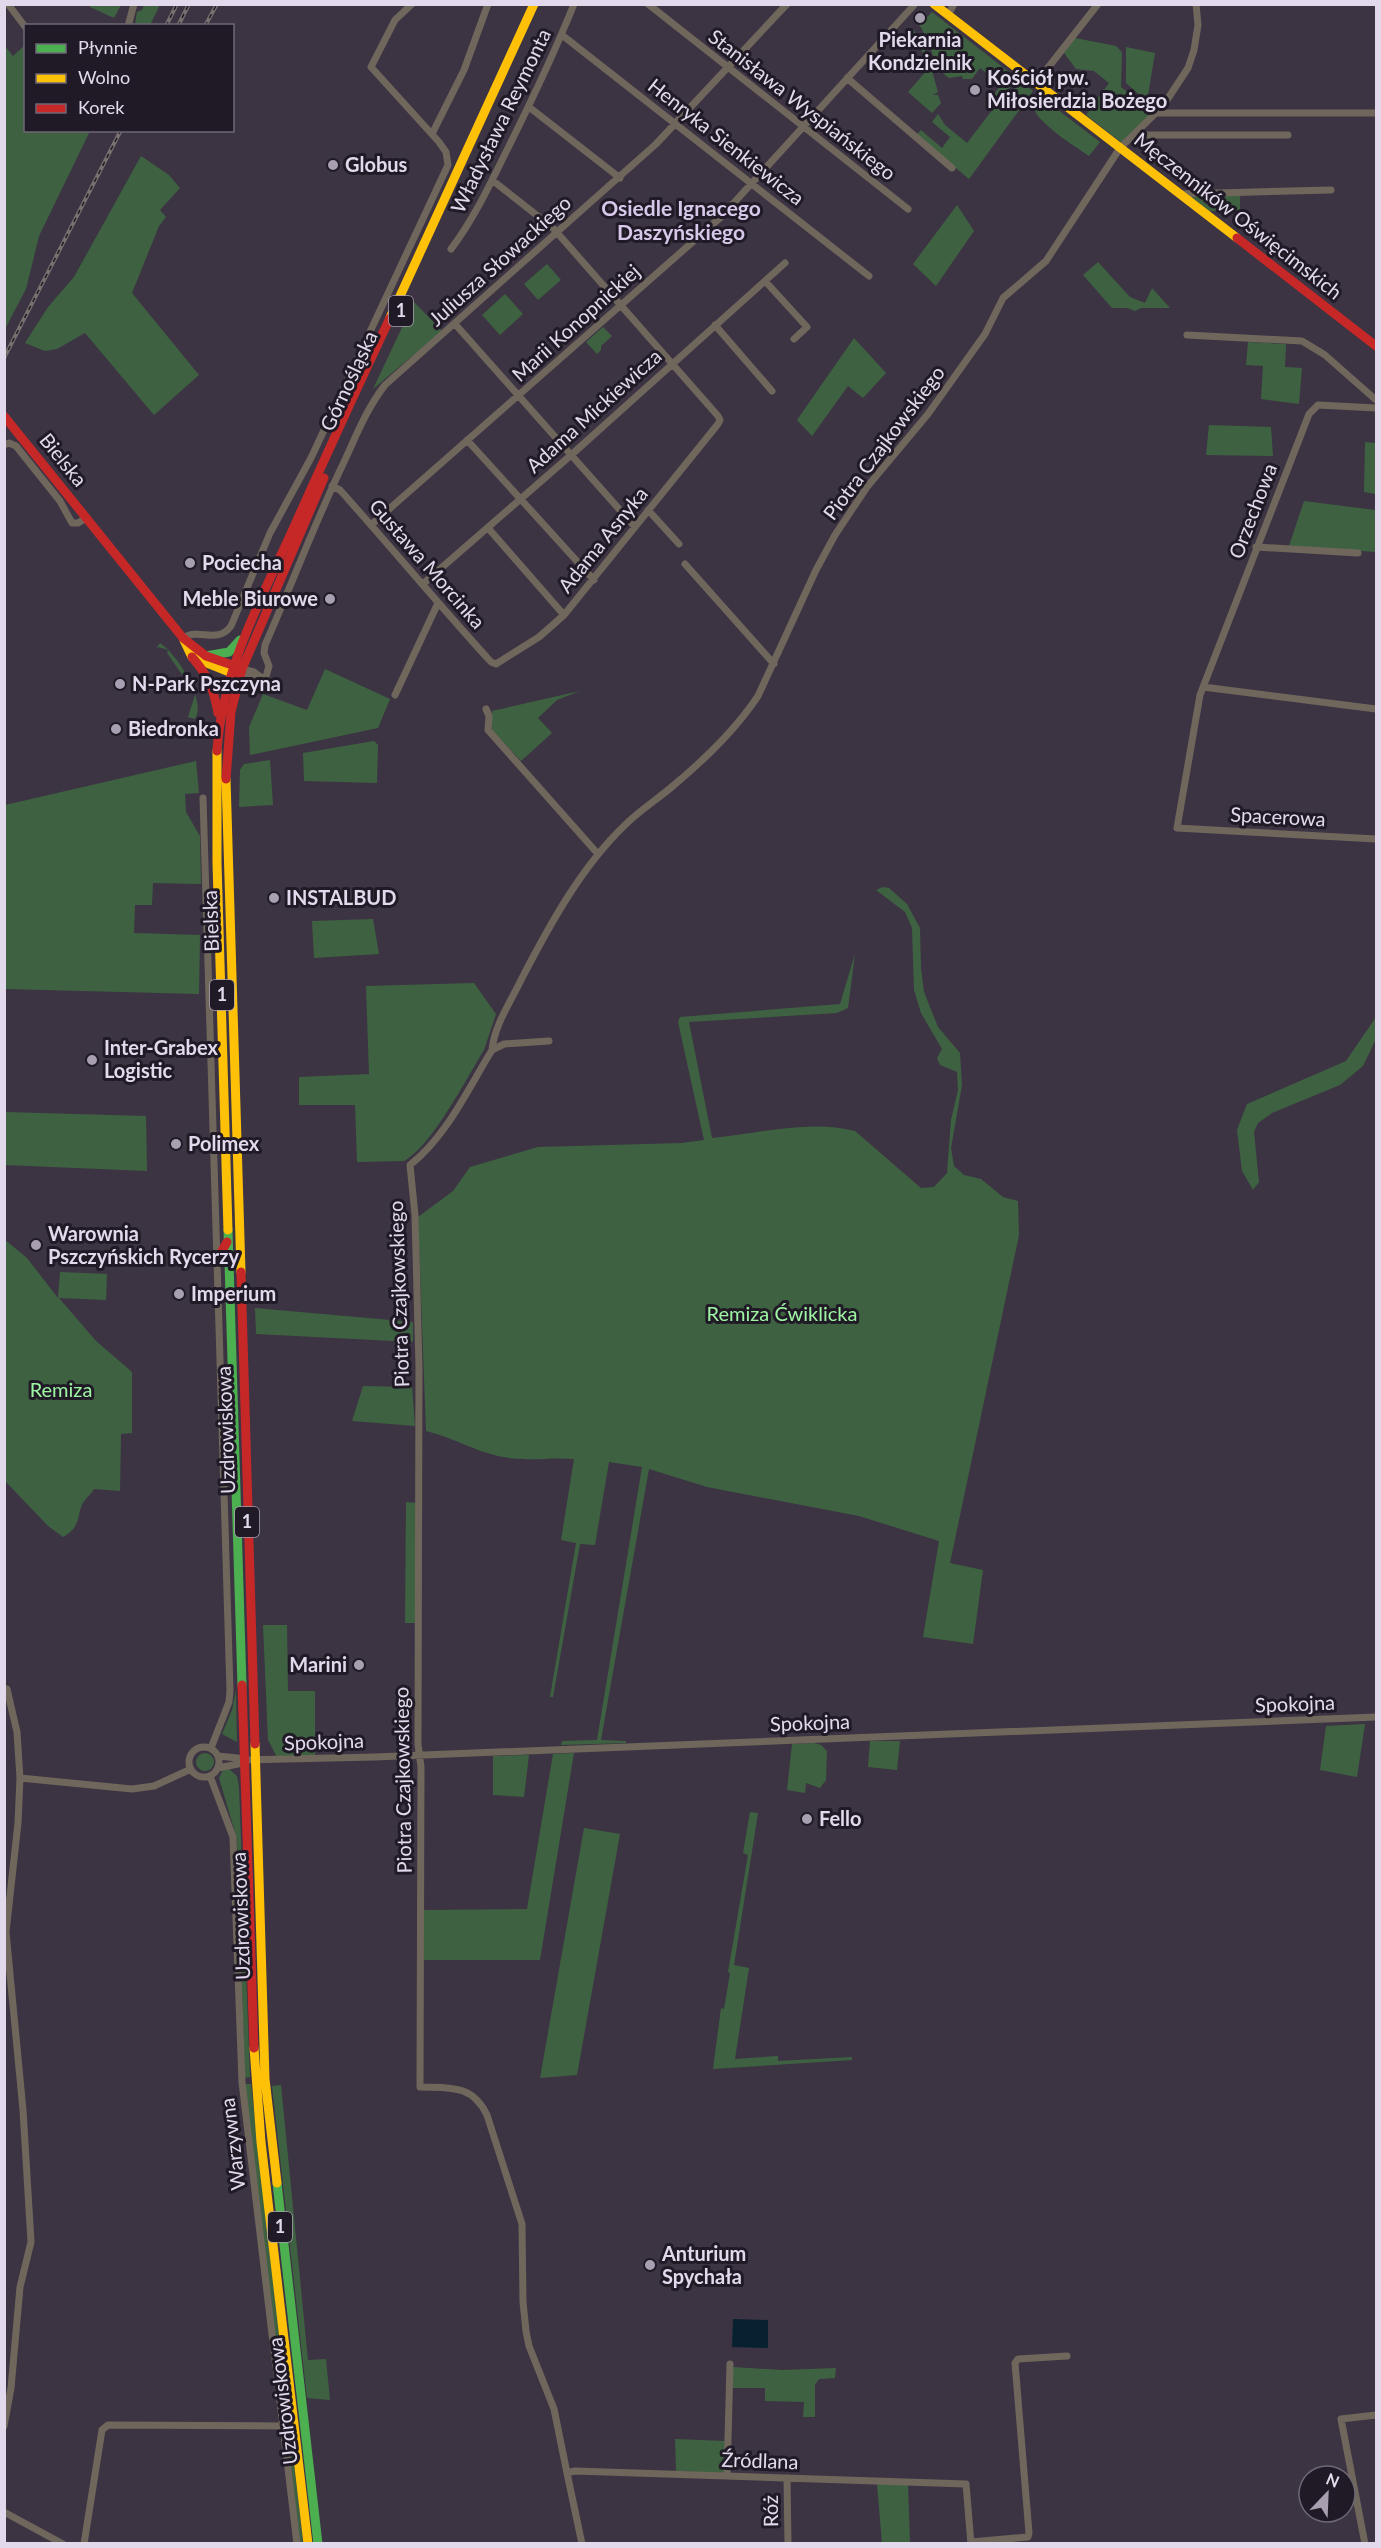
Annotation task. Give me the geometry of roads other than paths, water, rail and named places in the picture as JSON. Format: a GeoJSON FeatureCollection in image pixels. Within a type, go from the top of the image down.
{"type":"FeatureCollection","features":[{"type":"Feature","properties":{"kind":"main road","name":"Górnośląska"},"geometry":{"type":"LineString","coordinates":[[236,671],[244,636],[534,4]]}},
{"type":"Feature","properties":{"kind":"main road","name":"Górnośląska"},"geometry":{"type":"LineString","coordinates":[[236,671],[542,4]]}},
{"type":"Feature","properties":{"kind":"main road","name":"Męczenników Oświęcimskich"},"geometry":{"type":"LineString","coordinates":[[934,4],[1377,346]]}},
{"type":"Feature","properties":{"kind":"main road","name":"Bielska"},"geometry":{"type":"LineString","coordinates":[[4,416],[183,638],[206,656],[236,671]]}},
{"type":"Feature","properties":{"kind":"main road"},"geometry":{"type":"LineString","coordinates":[[206,656],[229,652],[244,636]]}},
{"type":"Feature","properties":{"kind":"main road","name":"Bielska"},"geometry":{"type":"LineString","coordinates":[[183,638],[192,657],[209,678],[214,690],[219,722],[216,809],[228,1239],[235,1284]]}},
{"type":"Feature","properties":{"kind":"main road"},"geometry":{"type":"LineString","coordinates":[[192,657],[236,671]]}},
{"type":"Feature","properties":{"kind":"main road","name":"Bielska"},"geometry":{"type":"LineString","coordinates":[[219,722],[236,671]]}},
{"type":"Feature","properties":{"kind":"main road","name":"Bielska"},"geometry":{"type":"LineString","coordinates":[[235,1284],[237,1174],[226,770],[236,671]]}},
{"type":"Feature","properties":{"kind":"main road"},"geometry":{"type":"LineString","coordinates":[[218,1258],[228,1239]]}},
{"type":"Feature","properties":{"kind":"main road","name":"Uzdrowiskowa"},"geometry":{"type":"LineString","coordinates":[[235,1284],[240,1632],[249,1760],[265,2079],[318,2544]]}},
{"type":"Feature","properties":{"kind":"main road","name":"Uzdrowiskowa"},"geometry":{"type":"LineString","coordinates":[[235,1284],[249,1760],[255,2080],[308,2544]]}},
{"type":"Feature","properties":{"kind":"street"},"geometry":{"type":"LineString","coordinates":[[8,4],[24,25]]}},
{"type":"Feature","properties":{"kind":"street"},"geometry":{"type":"LineString","coordinates":[[129,24],[134,4]]}},
{"type":"Feature","properties":{"kind":"street"},"geometry":{"type":"LineString","coordinates":[[183,638],[192,634],[218,637],[231,626],[270,533],[311,458],[448,165],[446,152],[432,134],[370,67],[395,20],[412,4]]}},
{"type":"Feature","properties":{"kind":"street"},"geometry":{"type":"LineString","coordinates":[[432,134],[464,70],[488,4]]}},
{"type":"Feature","properties":{"kind":"street","name":"Władysława Reymonta"},"geometry":{"type":"LineString","coordinates":[[451,249],[465,232],[529,107],[574,4]]}},
{"type":"Feature","properties":{"kind":"street","name":"Stanisława Wyspiańskiego"},"geometry":{"type":"LineString","coordinates":[[648,4],[908,209]]}},
{"type":"Feature","properties":{"kind":"street","name":"Marii Konopnickiej"},"geometry":{"type":"LineString","coordinates":[[371,525],[714,224],[915,4]]}},
{"type":"Feature","properties":{"kind":"street"},"geometry":{"type":"LineString","coordinates":[[948,15],[954,4]]}},
{"type":"Feature","properties":{"kind":"street"},"geometry":{"type":"LineString","coordinates":[[1036,83],[1098,4]]}},
{"type":"Feature","properties":{"kind":"street","name":"Piotra Czajkowskiego"},"geometry":{"type":"LineString","coordinates":[[567,2473],[554,2409],[529,2346],[526,2331],[523,2302],[522,2224],[487,2115],[477,2099],[465,2091],[420,2087],[419,1366],[416,1215],[410,1165],[420,1158],[447,1123],[492,1050],[504,1015],[533,957],[598,854],[624,826],[674,786],[746,715],[774,664],[835,535],[867,487],[928,414],[985,334],[1003,298],[1046,261],[1120,148],[1157,112],[1188,68],[1198,25],[1196,4]]}},
{"type":"Feature","properties":{"kind":"street","name":"Juliusza Słowackiego"},"geometry":{"type":"LineString","coordinates":[[236,671],[251,680],[265,680],[269,666],[264,653],[265,645],[332,486],[372,401],[381,390],[620,178],[677,124],[785,5]]}},
{"type":"Feature","properties":{"kind":"street","name":"Henryka Sienkiewicza"},"geometry":{"type":"LineString","coordinates":[[562,35],[869,276]]}},
{"type":"Feature","properties":{"kind":"street"},"geometry":{"type":"LineString","coordinates":[[847,78],[952,168]]}},
{"type":"Feature","properties":{"kind":"street"},"geometry":{"type":"LineString","coordinates":[[529,107],[620,178]]}},
{"type":"Feature","properties":{"kind":"street"},"geometry":{"type":"LineString","coordinates":[[1157,112],[1377,113]]}},
{"type":"Feature","properties":{"kind":"street"},"geometry":{"type":"LineString","coordinates":[[1135,135],[1288,135]]}},
{"type":"Feature","properties":{"kind":"street"},"geometry":{"type":"LineString","coordinates":[[492,180],[557,232],[674,362]]}},
{"type":"Feature","properties":{"kind":"street"},"geometry":{"type":"LineString","coordinates":[[1180,194],[1331,190]]}},
{"type":"Feature","properties":{"kind":"street","name":"Adama Mickiewicza"},"geometry":{"type":"LineString","coordinates":[[424,583],[570,456],[785,263]]}},
{"type":"Feature","properties":{"kind":"street"},"geometry":{"type":"LineString","coordinates":[[765,281],[807,327],[794,339]]}},
{"type":"Feature","properties":{"kind":"street"},"geometry":{"type":"LineString","coordinates":[[455,324],[635,527]]}},
{"type":"Feature","properties":{"kind":"street"},"geometry":{"type":"LineString","coordinates":[[715,325],[772,391]]}},
{"type":"Feature","properties":{"kind":"street"},"geometry":{"type":"LineString","coordinates":[[1188,335],[1302,341],[1325,355],[1377,400]]}},
{"type":"Feature","properties":{"kind":"street","name":"Adama Asnyka"},"geometry":{"type":"LineString","coordinates":[[496,664],[539,637],[564,615],[720,420],[674,362]]}},
{"type":"Feature","properties":{"kind":"street","name":"Orzechowa"},"geometry":{"type":"LineString","coordinates":[[1177,828],[1203,687],[1311,409],[1318,405],[1377,408]]}},
{"type":"Feature","properties":{"kind":"street"},"geometry":{"type":"LineString","coordinates":[[333,409],[345,415]]}},
{"type":"Feature","properties":{"kind":"street"},"geometry":{"type":"LineString","coordinates":[[467,440],[594,580]]}},
{"type":"Feature","properties":{"kind":"street"},"geometry":{"type":"LineString","coordinates":[[4,445],[9,443],[16,446],[60,501],[72,523],[78,523],[86,518]]}},
{"type":"Feature","properties":{"kind":"street","name":"Gustawa Morcinka"},"geometry":{"type":"LineString","coordinates":[[332,486],[340,490],[424,583],[438,603],[491,662],[496,664]]}},
{"type":"Feature","properties":{"kind":"street"},"geometry":{"type":"LineString","coordinates":[[648,510],[679,544]]}},
{"type":"Feature","properties":{"kind":"street"},"geometry":{"type":"LineString","coordinates":[[488,528],[564,615]]}},
{"type":"Feature","properties":{"kind":"street"},"geometry":{"type":"LineString","coordinates":[[1257,547],[1358,553]]}},
{"type":"Feature","properties":{"kind":"street"},"geometry":{"type":"LineString","coordinates":[[685,564],[774,664]]}},
{"type":"Feature","properties":{"kind":"street"},"geometry":{"type":"LineString","coordinates":[[395,694],[438,603]]}},
{"type":"Feature","properties":{"kind":"street"},"geometry":{"type":"LineString","coordinates":[[1203,687],[1377,709]]}},
{"type":"Feature","properties":{"kind":"street"},"geometry":{"type":"LineString","coordinates":[[486,709],[489,716],[488,730],[598,854]]}},
{"type":"Feature","properties":{"kind":"street"},"geometry":{"type":"LineString","coordinates":[[203,798],[230,1691],[229,1702],[211,1748]]}},
{"type":"Feature","properties":{"kind":"street","name":"Spacerowa"},"geometry":{"type":"LineString","coordinates":[[1177,828],[1377,839]]}},
{"type":"Feature","properties":{"kind":"street"},"geometry":{"type":"LineString","coordinates":[[492,1050],[504,1044],[549,1041]]}},
{"type":"Feature","properties":{"kind":"street"},"geometry":{"type":"LineString","coordinates":[[237,1174],[248,1173]]}},
{"type":"Feature","properties":{"kind":"street"},"geometry":{"type":"LineString","coordinates":[[4,2426],[11,2388],[20,2286],[31,2242],[23,2110],[6,1932],[18,1823],[20,1778],[17,1732],[7,1689]]}},
{"type":"Feature","properties":{"kind":"street","name":"Spokojna"},"geometry":{"type":"LineString","coordinates":[[249,1760],[1377,1717]]}},
{"type":"Feature","properties":{"kind":"street"},"geometry":{"type":"LineString","coordinates":[[218,1768],[218,1756],[211,1748],[201,1747],[193,1752],[189,1761],[191,1769],[198,1775],[210,1776],[218,1768],[249,1760]]}},
{"type":"Feature","properties":{"kind":"street"},"geometry":{"type":"LineString","coordinates":[[218,1756],[249,1760]]}},
{"type":"Feature","properties":{"kind":"street"},"geometry":{"type":"LineString","coordinates":[[20,1778],[132,1789],[154,1786],[191,1769]]}},
{"type":"Feature","properties":{"kind":"street","name":"Warzywna"},"geometry":{"type":"LineString","coordinates":[[210,1776],[233,1837],[242,2082],[297,2544]]}},
{"type":"Feature","properties":{"kind":"street","name":"Źródlana"},"geometry":{"type":"LineString","coordinates":[[567,2473],[575,2471],[966,2484],[971,2543],[1028,2537],[1015,2363],[1018,2359],[1067,2356]]}},
{"type":"Feature","properties":{"kind":"street"},"geometry":{"type":"LineString","coordinates":[[727,2476],[730,2364]]}},
{"type":"Feature","properties":{"kind":"street"},"geometry":{"type":"LineString","coordinates":[[1365,2544],[1341,2419],[1377,2415]]}},
{"type":"Feature","properties":{"kind":"street"},"geometry":{"type":"LineString","coordinates":[[84,2544],[102,2430],[108,2425],[282,2426]]}},
{"type":"Feature","properties":{"kind":"street"},"geometry":{"type":"LineString","coordinates":[[567,2473],[582,2544]]}},
{"type":"Feature","properties":{"kind":"street","name":"Róż"},"geometry":{"type":"LineString","coordinates":[[787,2478],[788,2544]]}},
{"type":"Feature","properties":{"kind":"street"},"geometry":{"type":"LineString","coordinates":[[4,2512],[63,2544]]}},
{"type":"Feature","properties":{"kind":"water"},"geometry":{"type":"Polygon","coordinates":[[[733,2319],[768,2320],[768,2348],[732,2347],[733,2319]]]}},
{"type":"Feature","properties":{"kind":"railway"},"geometry":{"type":"LineString","coordinates":[[167,24],[177,4]]}},
{"type":"Feature","properties":{"kind":"railway"},"geometry":{"type":"LineString","coordinates":[[179,24],[189,4]]}},
{"type":"Feature","properties":{"kind":"railway"},"geometry":{"type":"LineString","coordinates":[[206,24],[217,4]]}},
{"type":"Feature","properties":{"kind":"railway"},"geometry":{"type":"LineString","coordinates":[[4,358],[120,132]]}},
{"type":"Feature","properties":{"kind":"place","name":"Piekarnia Kondzielnik"},"geometry":{"type":"Point","coordinates":[920,18]}},
{"type":"Feature","properties":{"kind":"place","name":"Kościół pw. Miłosierdzia Bożego"},"geometry":{"type":"Point","coordinates":[975,90]}},
{"type":"Feature","properties":{"kind":"place","name":"Globus"},"geometry":{"type":"Point","coordinates":[333,165]}},
{"type":"Feature","properties":{"kind":"place","name":"Pociecha"},"geometry":{"type":"Point","coordinates":[190,563]}},
{"type":"Feature","properties":{"kind":"place","name":"Meble Biurowe"},"geometry":{"type":"Point","coordinates":[330,599]}},
{"type":"Feature","properties":{"kind":"place","name":"N-Park Pszczyna"},"geometry":{"type":"Point","coordinates":[120,684]}},
{"type":"Feature","properties":{"kind":"place","name":"Biedronka"},"geometry":{"type":"Point","coordinates":[116,729]}},
{"type":"Feature","properties":{"kind":"place","name":"INSTALBUD"},"geometry":{"type":"Point","coordinates":[274,898]}},
{"type":"Feature","properties":{"kind":"place","name":"Inter-Grabex Logistic"},"geometry":{"type":"Point","coordinates":[92,1060]}},
{"type":"Feature","properties":{"kind":"place","name":"Polimex"},"geometry":{"type":"Point","coordinates":[176,1144]}},
{"type":"Feature","properties":{"kind":"place","name":"Warownia Pszczyńskich Rycerzy"},"geometry":{"type":"Point","coordinates":[36,1245]}},
{"type":"Feature","properties":{"kind":"place","name":"Imperium"},"geometry":{"type":"Point","coordinates":[179,1294]}},
{"type":"Feature","properties":{"kind":"place","name":"Marini"},"geometry":{"type":"Point","coordinates":[359,1665]}},
{"type":"Feature","properties":{"kind":"place","name":"Fello"},"geometry":{"type":"Point","coordinates":[807,1819]}},
{"type":"Feature","properties":{"kind":"place","name":"Anturium Spychała"},"geometry":{"type":"Point","coordinates":[650,2265]}},
{"type":"Feature","properties":{"kind":"district","name":"Osiedle Ignacego Daszyńskiego"},"geometry":{"type":"Point","coordinates":[681,221]}},
{"type":"Feature","properties":{"kind":"park label","name":"Remiza Ćwiklicka"},"geometry":{"type":"Point","coordinates":[782,1314]}},
{"type":"Feature","properties":{"kind":"park label","name":"Remiza"},"geometry":{"type":"Point","coordinates":[61,1390]}}]}
